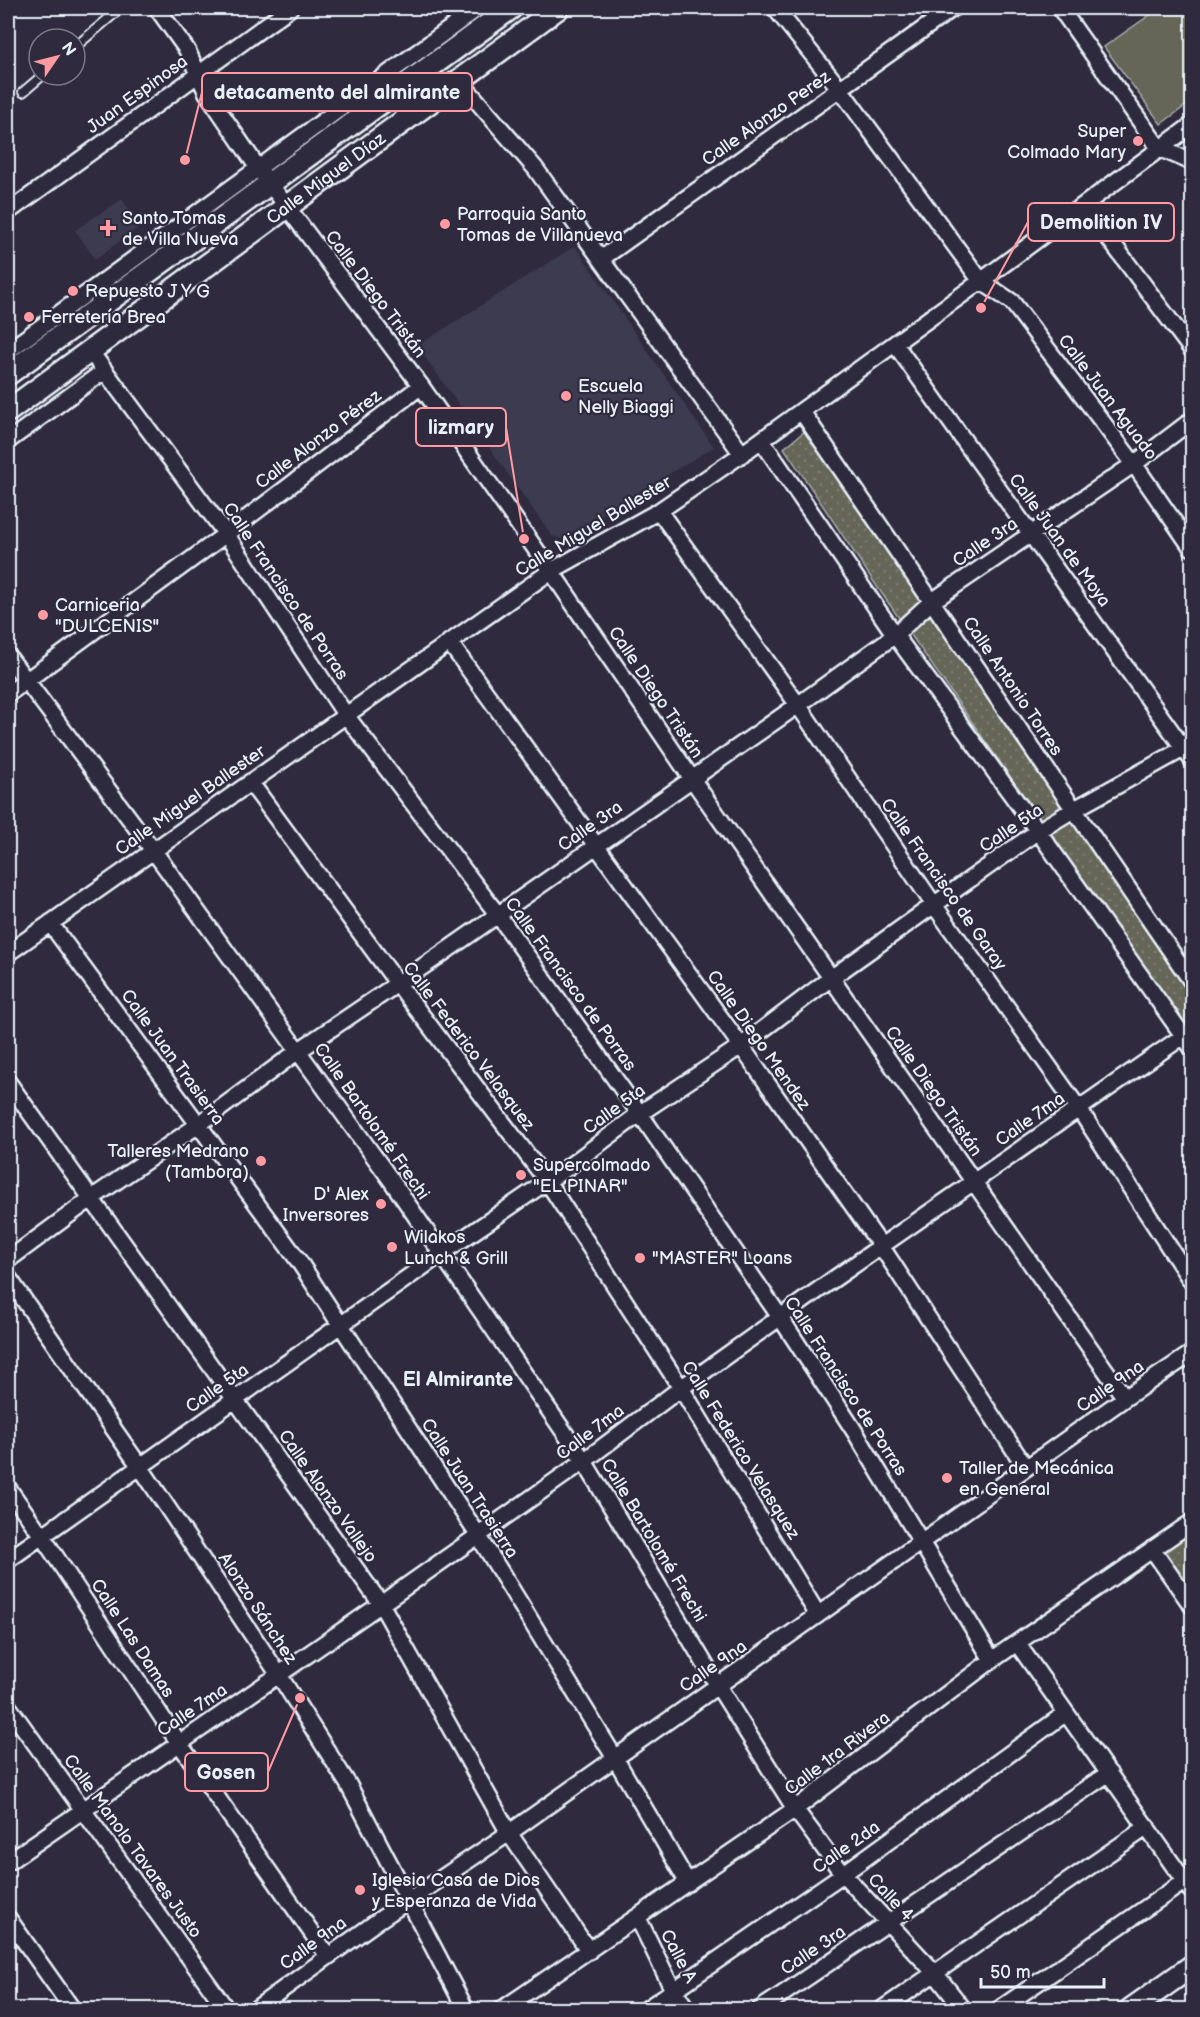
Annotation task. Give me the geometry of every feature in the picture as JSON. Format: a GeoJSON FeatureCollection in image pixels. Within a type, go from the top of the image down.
{"type":"FeatureCollection","features":[{"type":"Feature","properties":{"kind":"street","name":"Calle Diego Tristán"},"geometry":{"type":"LineString","coordinates":[[157,8],[187,50],[207,93],[264,175],[421,386],[551,571],[692,779],[1125,1398]]}},
{"type":"Feature","properties":{"kind":"street","name":"Juan Espinosa"},"geometry":{"type":"LineString","coordinates":[[8,212],[290,8]]}},
{"type":"Feature","properties":{"kind":"street","name":"Calle Miguel Díaz"},"geometry":{"type":"LineString","coordinates":[[8,374],[478,8]]}},
{"type":"Feature","properties":{"kind":"street","name":"Calle Miguel Díaz"},"geometry":{"type":"LineString","coordinates":[[8,351],[511,8]]}},
{"type":"Feature","properties":{"kind":"street","name":"Calle Miguel Díaz"},"geometry":{"type":"LineString","coordinates":[[8,411],[558,8]]}},
{"type":"Feature","properties":{"kind":"street","name":"Calle Juan Aguado"},"geometry":{"type":"LineString","coordinates":[[775,8],[840,89],[981,281],[1012,302],[1134,464],[1192,548]]}},
{"type":"Feature","properties":{"kind":"street","name":"Calle Alonzo Perez"},"geometry":{"type":"LineString","coordinates":[[601,259],[953,8]]}},
{"type":"Feature","properties":{"kind":"street"},"geometry":{"type":"LineString","coordinates":[[1060,8],[1159,148],[1192,162]]}},
{"type":"Feature","properties":{"kind":"street"},"geometry":{"type":"LineString","coordinates":[[459,80],[535,168],[742,454]]}},
{"type":"Feature","properties":{"kind":"street","name":"Calle Miguel Ballester"},"geometry":{"type":"LineString","coordinates":[[8,953],[551,571],[659,511],[762,441],[1192,125]]}},
{"type":"Feature","properties":{"kind":"street"},"geometry":{"type":"LineString","coordinates":[[1084,205],[1192,350]]}},
{"type":"Feature","properties":{"kind":"street","name":"Calle Juan de Moya"},"geometry":{"type":"LineString","coordinates":[[895,344],[1190,751]]}},
{"type":"Feature","properties":{"kind":"street","name":"Calle Francisco de Porras"},"geometry":{"type":"LineString","coordinates":[[90,351],[226,534],[345,714],[498,915],[780,1317],[855,1432],[992,1660]]}},
{"type":"Feature","properties":{"kind":"street"},"geometry":{"type":"LineString","coordinates":[[8,441],[104,372]]}},
{"type":"Feature","properties":{"kind":"street","name":"Calle Alonzo Pérez"},"geometry":{"type":"LineString","coordinates":[[8,694],[226,534],[421,386]]}},
{"type":"Feature","properties":{"kind":"street","name":"Calle Antonio Torres"},"geometry":{"type":"LineString","coordinates":[[802,412],[1192,982]]}},
{"type":"Feature","properties":{"kind":"street","name":"Calle 3ra"},"geometry":{"type":"LineString","coordinates":[[8,1260],[298,1051],[498,915],[798,705],[895,635],[932,602],[1134,464],[1192,420]]}},
{"type":"Feature","properties":{"kind":"street"},"geometry":{"type":"LineString","coordinates":[[762,441],[895,635],[1188,1032],[1192,1048]]}},
{"type":"Feature","properties":{"kind":"street","name":"Calle Francisco de Garay"},"geometry":{"type":"LineString","coordinates":[[659,511],[798,705],[934,905],[1079,1109],[1192,1282]]}},
{"type":"Feature","properties":{"kind":"street","name":"Calle Diego Mendez"},"geometry":{"type":"LineString","coordinates":[[449,642],[741,1046],[881,1246],[1026,1468]]}},
{"type":"Feature","properties":{"kind":"street","name":"Calle Bartolomé Frechi"},"geometry":{"type":"LineString","coordinates":[[8,658],[153,850],[298,1051],[584,1461],[718,1686]]}},
{"type":"Feature","properties":{"kind":"street","name":"Calle 5ta"},"geometry":{"type":"LineString","coordinates":[[8,1560],[639,1114],[741,1046],[831,978],[1038,831],[1073,810],[1190,751]]}},
{"type":"Feature","properties":{"kind":"street","name":"Calle Federico Velasquez"},"geometry":{"type":"LineString","coordinates":[[250,782],[398,984],[547,1181],[681,1388],[819,1615]]}},
{"type":"Feature","properties":{"kind":"street","name":"Calle Juan Trasierra"},"geometry":{"type":"LineString","coordinates":[[50,923],[298,1260],[478,1534],[615,1758],[688,1883]]}},
{"type":"Feature","properties":{"kind":"street","name":"Calle 7ma"},"geometry":{"type":"LineString","coordinates":[[8,1862],[381,1604],[584,1461],[780,1317],[1188,1032]]}},
{"type":"Feature","properties":{"kind":"street","name":"Calle Alonzo Vallejo"},"geometry":{"type":"LineString","coordinates":[[8,1082],[381,1604],[509,1833],[588,1951]]}},
{"type":"Feature","properties":{"kind":"street","name":"Alonzo Sánchez"},"geometry":{"type":"LineString","coordinates":[[8,1277],[140,1466],[279,1675],[348,1784],[466,2010]]}},
{"type":"Feature","properties":{"kind":"street","name":"Calle 9na"},"geometry":{"type":"LineString","coordinates":[[255,2010],[328,1956],[509,1833],[1192,1353]]}},
{"type":"Feature","properties":{"kind":"street","name":"Calle Las Damas"},"geometry":{"type":"LineString","coordinates":[[8,1488],[178,1743],[328,1956]]}},
{"type":"Feature","properties":{"kind":"street","name":"Calle 1ra Rivera"},"geometry":{"type":"LineString","coordinates":[[501,2010],[795,1809],[992,1660],[1192,1522]]}},
{"type":"Feature","properties":{"kind":"street"},"geometry":{"type":"LineString","coordinates":[[1152,1549],[1192,1606]]}},
{"type":"Feature","properties":{"kind":"street"},"geometry":{"type":"LineString","coordinates":[[998,2010],[1189,1887],[1017,1643]]}},
{"type":"Feature","properties":{"kind":"street","name":"Calle 4"},"geometry":{"type":"LineString","coordinates":[[718,1686],[795,1809],[843,1874],[934,1972],[964,2010]]}},
{"type":"Feature","properties":{"kind":"street","name":"Calle Manolo Tavares Justo"},"geometry":{"type":"LineString","coordinates":[[8,1706],[228,2010]]}},
{"type":"Feature","properties":{"kind":"street","name":"Calle 2da"},"geometry":{"type":"LineString","coordinates":[[645,2010],[843,1874],[1066,1713]]}},
{"type":"Feature","properties":{"kind":"street","name":"Calle 3ra"},"geometry":{"type":"LineString","coordinates":[[759,2010],[1109,1773]]}},
{"type":"Feature","properties":{"kind":"street"},"geometry":{"type":"LineString","coordinates":[[881,2010],[1147,1827]]}},
{"type":"Feature","properties":{"kind":"street"},"geometry":{"type":"LineString","coordinates":[[8,1918],[73,2010]]}},
{"type":"Feature","properties":{"kind":"street","name":"Calle A"},"geometry":{"type":"LineString","coordinates":[[638,1918],[673,1990],[688,2010]]}},
{"type":"Feature","properties":{"kind":"street"},"geometry":{"type":"LineString","coordinates":[[1130,2010],[1192,1966]]}},
{"type":"Feature","properties":{"kind":"lane"},"geometry":{"type":"LineString","coordinates":[[87,37],[121,8]]}},
{"type":"Feature","properties":{"kind":"lane"},"geometry":{"type":"LineString","coordinates":[[23,92],[29,87]]}},
{"type":"Feature","properties":{"kind":"shaded area","name":"Santo Tomas de Villa Nueva"},"geometry":{"type":"Polygon","coordinates":[[[122,199],[141,226],[95,259],[75,230],[122,199]]]}},
{"type":"Feature","properties":{"kind":"shaded area","name":"Escuela Nelly Biaggi"},"geometry":{"type":"Polygon","coordinates":[[[575,246],[714,447],[561,539],[552,536],[417,346],[575,246]]]}},
{"type":"Feature","properties":{"kind":"green space"},"geometry":{"type":"Polygon","coordinates":[[[1147,8],[1192,8],[1192,101],[1161,124],[1104,47],[1151,14],[1147,8]]]}},
{"type":"Feature","properties":{"kind":"green space"},"geometry":{"type":"Polygon","coordinates":[[[811,426],[1192,982],[1192,1036],[878,588],[784,448],[811,426]]]}},
{"type":"Feature","properties":{"kind":"green space"},"geometry":{"type":"Polygon","coordinates":[[[1192,1531],[1192,1594],[1163,1552],[1192,1531]]]}},
{"type":"Feature","properties":{"kind":"place","name":"Super Colmado Mary"},"geometry":{"type":"Point","coordinates":[1138,141]}},
{"type":"Feature","properties":{"kind":"place","name":"detacamento del almirante"},"geometry":{"type":"Point","coordinates":[185,160]}},
{"type":"Feature","properties":{"kind":"place","name":"Parroquia Santo Tomas de Villanueva"},"geometry":{"type":"Point","coordinates":[445,224]}},
{"type":"Feature","properties":{"kind":"place","name":"Santo Tomas de Villa Nueva"},"geometry":{"type":"Point","coordinates":[108,228]}},
{"type":"Feature","properties":{"kind":"place","name":"Repuesto J Y G"},"geometry":{"type":"Point","coordinates":[73,291]}},
{"type":"Feature","properties":{"kind":"place","name":"Demolition IV"},"geometry":{"type":"Point","coordinates":[981,308]}},
{"type":"Feature","properties":{"kind":"place","name":"Ferretería Brea"},"geometry":{"type":"Point","coordinates":[29,317]}},
{"type":"Feature","properties":{"kind":"place","name":"Escuela Nelly Biaggi"},"geometry":{"type":"Point","coordinates":[566,396]}},
{"type":"Feature","properties":{"kind":"place","name":"lizmary"},"geometry":{"type":"Point","coordinates":[524,539]}},
{"type":"Feature","properties":{"kind":"place","name":"Carniceria \"DULCENIS\""},"geometry":{"type":"Point","coordinates":[43,615]}},
{"type":"Feature","properties":{"kind":"place","name":"Talleres Medrano (Tambora)"},"geometry":{"type":"Point","coordinates":[261,1161]}},
{"type":"Feature","properties":{"kind":"place","name":"Supercolmado \"EL PINAR\""},"geometry":{"type":"Point","coordinates":[521,1175]}},
{"type":"Feature","properties":{"kind":"place","name":"D' Alex Inversores"},"geometry":{"type":"Point","coordinates":[381,1204]}},
{"type":"Feature","properties":{"kind":"place","name":"Wilakos Lunch & Grill"},"geometry":{"type":"Point","coordinates":[392,1247]}},
{"type":"Feature","properties":{"kind":"place","name":"\"MASTER\" Loans"},"geometry":{"type":"Point","coordinates":[640,1258]}},
{"type":"Feature","properties":{"kind":"place","name":"Taller de Mecánica en General"},"geometry":{"type":"Point","coordinates":[947,1478]}},
{"type":"Feature","properties":{"kind":"place","name":"Gosen"},"geometry":{"type":"Point","coordinates":[300,1698]}},
{"type":"Feature","properties":{"kind":"place","name":"Iglesia Casa de Dios y Esperanza de Vida"},"geometry":{"type":"Point","coordinates":[360,1890]}},
{"type":"Feature","properties":{"kind":"district","name":"El Almirante"},"geometry":{"type":"Point","coordinates":[458,1379]}}]}
